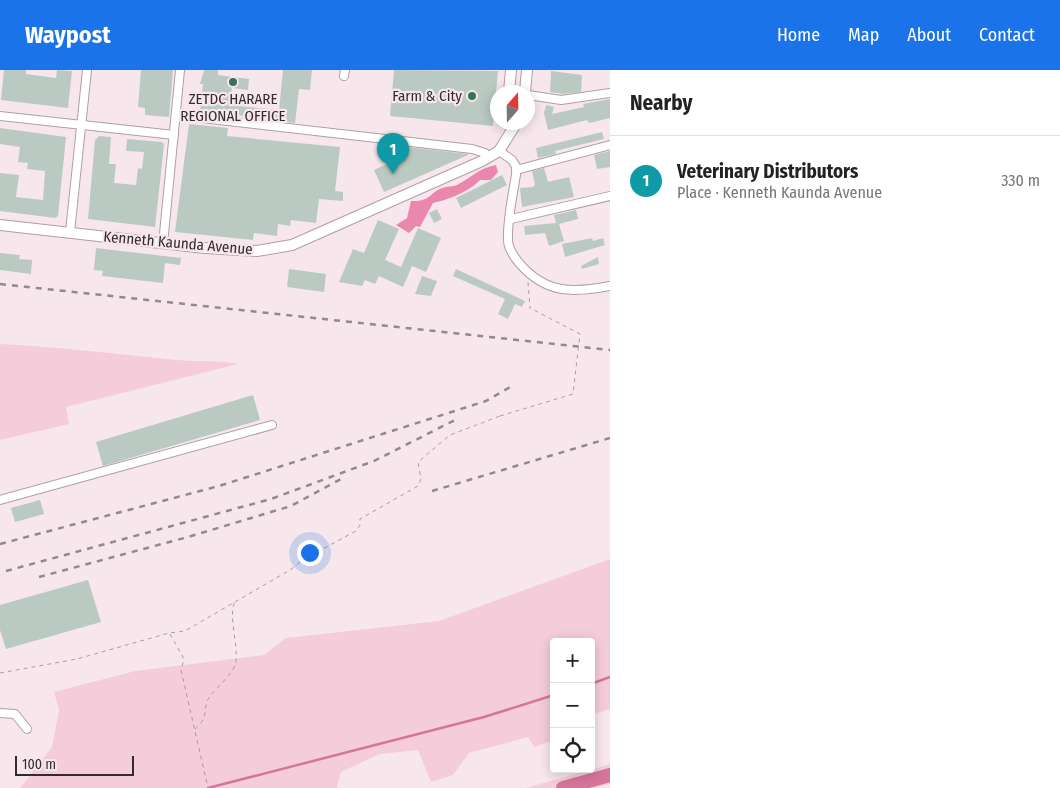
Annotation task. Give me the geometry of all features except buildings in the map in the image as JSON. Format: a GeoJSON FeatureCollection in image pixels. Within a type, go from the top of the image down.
{"type":"FeatureCollection","features":[{"type":"Feature","properties":{"kind":"main road"},"geometry":{"type":"LineString","coordinates":[[509,85],[510,70]]}},
{"type":"Feature","properties":{"kind":"main road"},"geometry":{"type":"LineString","coordinates":[[525,85],[527,70]]}},
{"type":"Feature","properties":{"kind":"main road"},"geometry":{"type":"LineString","coordinates":[[506,130],[506,136]]}},
{"type":"Feature","properties":{"kind":"main road"},"geometry":{"type":"LineString","coordinates":[[499,152],[511,130]]}},
{"type":"Feature","properties":{"kind":"main road","name":"Kenneth Kaunda Avenue"},"geometry":{"type":"LineString","coordinates":[[0,225],[163,244],[256,252],[292,245],[333,229],[499,152]]}},
{"type":"Feature","properties":{"kind":"street"},"geometry":{"type":"LineString","coordinates":[[70,232],[87,70]]}},
{"type":"Feature","properties":{"kind":"street"},"geometry":{"type":"LineString","coordinates":[[163,244],[180,70]]}},
{"type":"Feature","properties":{"kind":"street"},"geometry":{"type":"LineString","coordinates":[[535,96],[561,100],[610,92]]}},
{"type":"Feature","properties":{"kind":"street"},"geometry":{"type":"LineString","coordinates":[[176,115],[472,148],[485,153],[489,157]]}},
{"type":"Feature","properties":{"kind":"street"},"geometry":{"type":"LineString","coordinates":[[0,116],[174,135]]}},
{"type":"Feature","properties":{"kind":"street"},"geometry":{"type":"LineString","coordinates":[[516,170],[610,145]]}},
{"type":"Feature","properties":{"kind":"street"},"geometry":{"type":"LineString","coordinates":[[499,152],[512,160],[516,170],[509,246],[512,253],[527,272],[539,282],[563,291],[610,286]]}},
{"type":"Feature","properties":{"kind":"street"},"geometry":{"type":"LineString","coordinates":[[511,218],[610,196]]}},
{"type":"Feature","properties":{"kind":"street"},"geometry":{"type":"LineString","coordinates":[[0,500],[272,425]]}},
{"type":"Feature","properties":{"kind":"street"},"geometry":{"type":"LineString","coordinates":[[0,713],[15,714],[27,729]]}},
{"type":"Feature","properties":{"kind":"path"},"geometry":{"type":"LineString","coordinates":[[0,673],[77,659],[169,633],[185,631],[290,570],[304,559],[351,534],[358,529],[360,519],[418,486],[421,480],[418,462],[444,439],[500,416],[573,394],[580,334],[530,308],[531,300],[527,272]]}},
{"type":"Feature","properties":{"kind":"path"},"geometry":{"type":"LineString","coordinates":[[194,730],[204,722],[209,698],[236,665],[237,641],[231,615],[235,601]]}},
{"type":"Feature","properties":{"kind":"path"},"geometry":{"type":"LineString","coordinates":[[169,633],[184,659],[181,670],[208,787]]}},
{"type":"Feature","properties":{"kind":"shaded area"},"geometry":{"type":"Polygon","coordinates":[[[496,165],[498,172],[491,180],[480,180],[471,188],[445,200],[433,203],[420,227],[416,226],[409,233],[396,225],[407,218],[411,201],[423,200],[444,187],[457,185],[480,171],[496,165]]]}},
{"type":"Feature","properties":{"kind":"shaded area"},"geometry":{"type":"Polygon","coordinates":[[[0,344],[238,364],[66,407],[69,424],[0,440],[0,344]]]}},
{"type":"Feature","properties":{"kind":"shaded area"},"geometry":{"type":"Polygon","coordinates":[[[610,559],[610,709],[595,714],[595,638],[550,638],[550,741],[534,747],[528,737],[469,753],[453,775],[431,782],[418,750],[380,754],[341,772],[337,788],[20,788],[52,747],[59,710],[54,692],[135,671],[264,655],[286,638],[439,621],[610,559]]]}},
{"type":"Feature","properties":{"kind":"shaded area"},"geometry":{"type":"Polygon","coordinates":[[[610,764],[610,784],[595,788],[526,788],[578,773],[595,773],[595,768],[610,764]]]}},
{"type":"Feature","properties":{"kind":"waterway"},"geometry":{"type":"LineString","coordinates":[[594,683],[610,677]]}},
{"type":"Feature","properties":{"kind":"waterway"},"geometry":{"type":"LineString","coordinates":[[208,788],[484,717],[550,696]]}},
{"type":"Feature","properties":{"kind":"waterway"},"geometry":{"type":"LineString","coordinates":[[563,788],[610,775]]}},
{"type":"Feature","properties":{"kind":"railway"},"geometry":{"type":"LineString","coordinates":[[0,284],[610,350]]}},
{"type":"Feature","properties":{"kind":"railway"},"geometry":{"type":"LineString","coordinates":[[0,544],[219,486],[486,401],[512,386]]}},
{"type":"Feature","properties":{"kind":"railway"},"geometry":{"type":"LineString","coordinates":[[6,571],[271,499],[374,461],[459,418]]}},
{"type":"Feature","properties":{"kind":"railway"},"geometry":{"type":"LineString","coordinates":[[432,491],[610,438]]}},
{"type":"Feature","properties":{"kind":"railway"},"geometry":{"type":"LineString","coordinates":[[39,577],[188,537],[291,506],[341,479]]}},
{"type":"Feature","properties":{"kind":"place","name":"ZETDC HARARE REGIONAL OFFICE"},"geometry":{"type":"Point","coordinates":[233,82]}},
{"type":"Feature","properties":{"kind":"place","name":"Farm & City"},"geometry":{"type":"Point","coordinates":[472,96]}},
{"type":"Feature","properties":{"kind":"place","name":"Veterinary Distributors"},"geometry":{"type":"Point","coordinates":[393,174]}}]}
